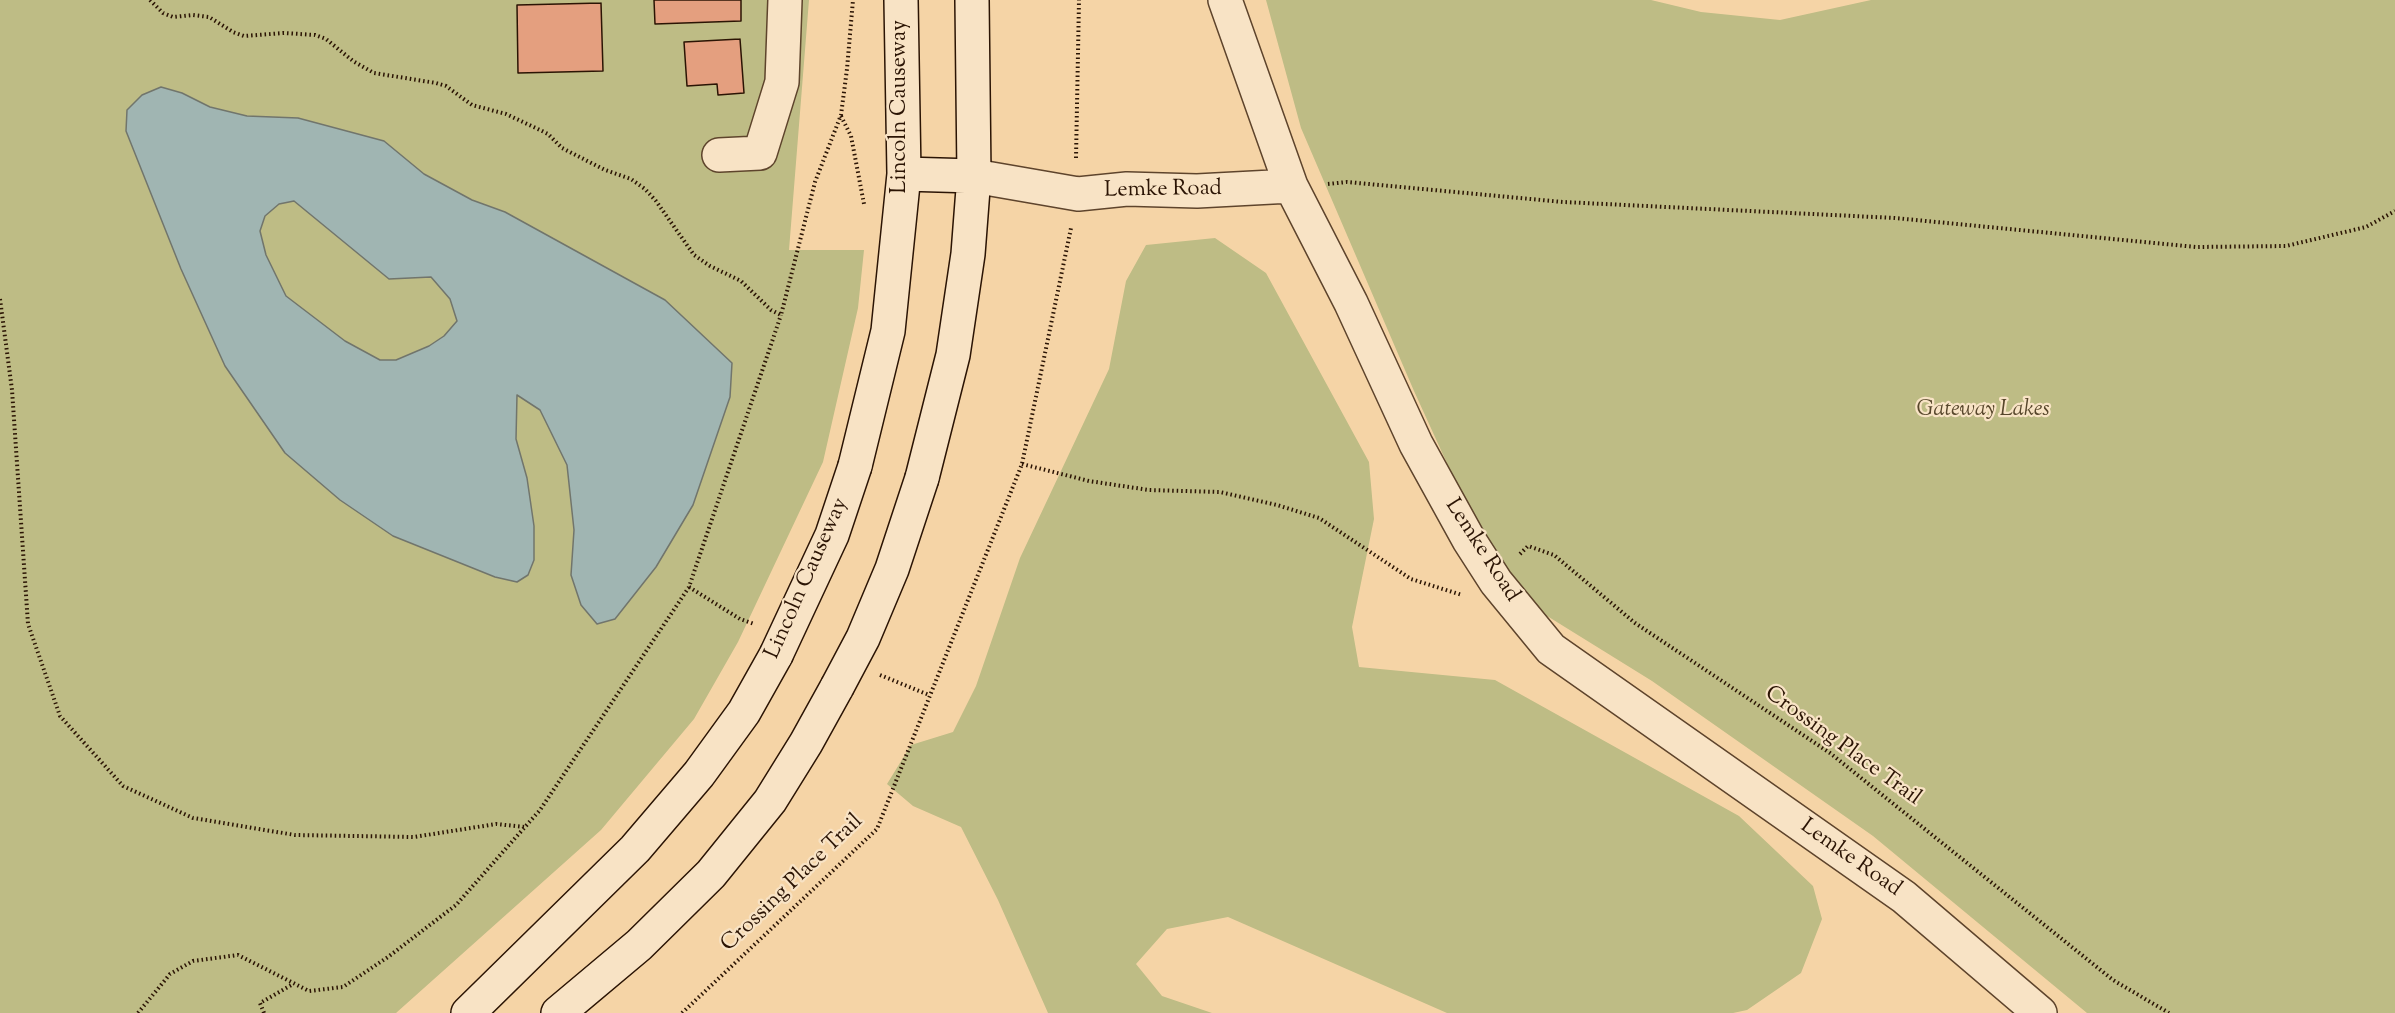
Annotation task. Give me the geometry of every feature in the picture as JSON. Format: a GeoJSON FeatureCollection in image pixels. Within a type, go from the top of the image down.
{"type":"FeatureCollection","features":[{"type":"Feature","properties":{"kind":"main road"},"geometry":{"type":"LineString","coordinates":[[719,155],[760,153],[782,82],[785,0]]}},
{"type":"Feature","properties":{"kind":"main road","name":"Lincoln Causeway"},"geometry":{"type":"LineString","coordinates":[[468,1013],[635,849],[685,791],[744,712],[776,655],[832,535],[855,466],[888,331],[904,174],[902,0]]}},
{"type":"Feature","properties":{"kind":"main road"},"geometry":{"type":"LineString","coordinates":[[558,1013],[639,945],[711,874],[770,801],[837,687],[862,638],[892,569],[922,478],[953,355],[968,254],[974,176],[972,0]]}},
{"type":"Feature","properties":{"kind":"main road"},"geometry":{"type":"LineString","coordinates":[[1225,0],[1291,186]]}},
{"type":"Feature","properties":{"kind":"main road","name":"Lemke Road"},"geometry":{"type":"LineString","coordinates":[[904,174],[974,176],[1078,194],[1127,189],[1197,191],[1291,186],[1351,303],[1416,444],[1469,540],[1496,582],[1551,649],[1904,897],[2040,1013]]}},
{"type":"Feature","properties":{"kind":"path"},"geometry":{"type":"LineString","coordinates":[[150,0],[174,17],[209,16],[233,32],[244,36],[284,33],[315,35],[326,39],[353,61],[374,73],[436,82],[446,86],[472,105],[506,114],[548,134],[562,148],[605,170],[631,179],[656,201],[694,255],[710,266],[741,281],[771,310],[781,315]]}},
{"type":"Feature","properties":{"kind":"path"},"geometry":{"type":"LineString","coordinates":[[138,1013],[170,974],[193,961],[238,956],[309,991],[343,987],[388,957],[456,905],[540,810],[690,587],[781,315],[815,182],[841,115],[853,0]]}},
{"type":"Feature","properties":{"kind":"path","name":"Crossing Place Trail"},"geometry":{"type":"LineString","coordinates":[[682,1013],[877,829],[1022,464],[1078,194],[1076,183],[1079,0]]}},
{"type":"Feature","properties":{"kind":"path"},"geometry":{"type":"LineString","coordinates":[[841,115],[851,136],[864,207]]}},
{"type":"Feature","properties":{"kind":"path"},"geometry":{"type":"LineString","coordinates":[[1291,186],[1347,182],[1563,202],[1895,218],[2196,247],[2286,246],[2366,227],[2395,211]]}},
{"type":"Feature","properties":{"kind":"path"},"geometry":{"type":"LineString","coordinates":[[0,299],[12,390],[28,624],[60,716],[123,786],[193,818],[295,835],[414,837],[496,824],[525,827]]}},
{"type":"Feature","properties":{"kind":"path"},"geometry":{"type":"LineString","coordinates":[[1022,464],[1089,482],[1149,490],[1220,492],[1277,505],[1319,518],[1411,579],[1461,596],[1496,582]]}},
{"type":"Feature","properties":{"kind":"path","name":"Crossing Place Trail"},"geometry":{"type":"LineString","coordinates":[[1496,582],[1503,570],[1528,546],[1554,555],[1635,623],[1830,753],[2114,980],[2169,1013]]}},
{"type":"Feature","properties":{"kind":"path"},"geometry":{"type":"LineString","coordinates":[[264,1013],[260,1003],[294,983]]}},
{"type":"Feature","properties":{"kind":"green space"},"geometry":{"type":"Polygon","coordinates":[[[0,0],[809,0],[789,250],[864,250],[858,308],[823,462],[738,642],[694,719],[601,830],[396,1013],[0,1013],[0,0]]]}},
{"type":"Feature","properties":{"kind":"green space","name":"Gateway Lakes"},"geometry":{"type":"Polygon","coordinates":[[[1266,0],[1651,0],[1701,12],[1780,20],[1871,0],[2395,0],[2395,1013],[2087,1013],[1873,836],[1652,681],[1531,606],[1487,551],[1414,391],[1301,128],[1266,0]]]}},
{"type":"Feature","properties":{"kind":"green space"},"geometry":{"type":"Polygon","coordinates":[[[1215,238],[1266,273],[1369,462],[1374,519],[1352,627],[1359,667],[1495,680],[1739,816],[1813,886],[1822,919],[1801,973],[1747,1010],[1733,1013],[1447,1013],[1228,917],[1167,929],[1136,964],[1162,996],[1212,1013],[1048,1013],[998,900],[961,827],[913,806],[887,784],[911,745],[953,732],[976,686],[1020,558],[1109,369],[1126,281],[1146,245],[1215,238]]]}},
{"type":"Feature","properties":{"kind":"shaded area"},"geometry":{"type":"Polygon","coordinates":[[[161,87],[182,93],[210,107],[247,116],[298,118],[384,141],[424,174],[472,200],[505,212],[665,300],[732,363],[730,397],[693,505],[656,567],[615,619],[597,624],[581,605],[571,575],[574,530],[567,465],[540,410],[517,395],[516,439],[527,478],[534,526],[534,560],[528,575],[517,582],[495,577],[393,536],[340,500],[285,453],[225,366],[181,269],[126,131],[127,110],[142,95],[161,87]],[[294,201],[279,204],[265,216],[260,231],[266,255],[286,296],[345,341],[380,360],[396,360],[429,346],[444,336],[457,321],[450,299],[431,277],[389,279],[294,201]]]}},
{"type":"Feature","properties":{"kind":"building"},"geometry":{"type":"Polygon","coordinates":[[[654,0],[741,0],[741,21],[655,24],[654,0]]]}},
{"type":"Feature","properties":{"kind":"building"},"geometry":{"type":"Polygon","coordinates":[[[601,3],[603,71],[518,73],[517,5],[601,3]]]}},
{"type":"Feature","properties":{"kind":"building"},"geometry":{"type":"Polygon","coordinates":[[[740,39],[744,93],[718,95],[717,84],[687,86],[684,42],[740,39]]]}}]}
